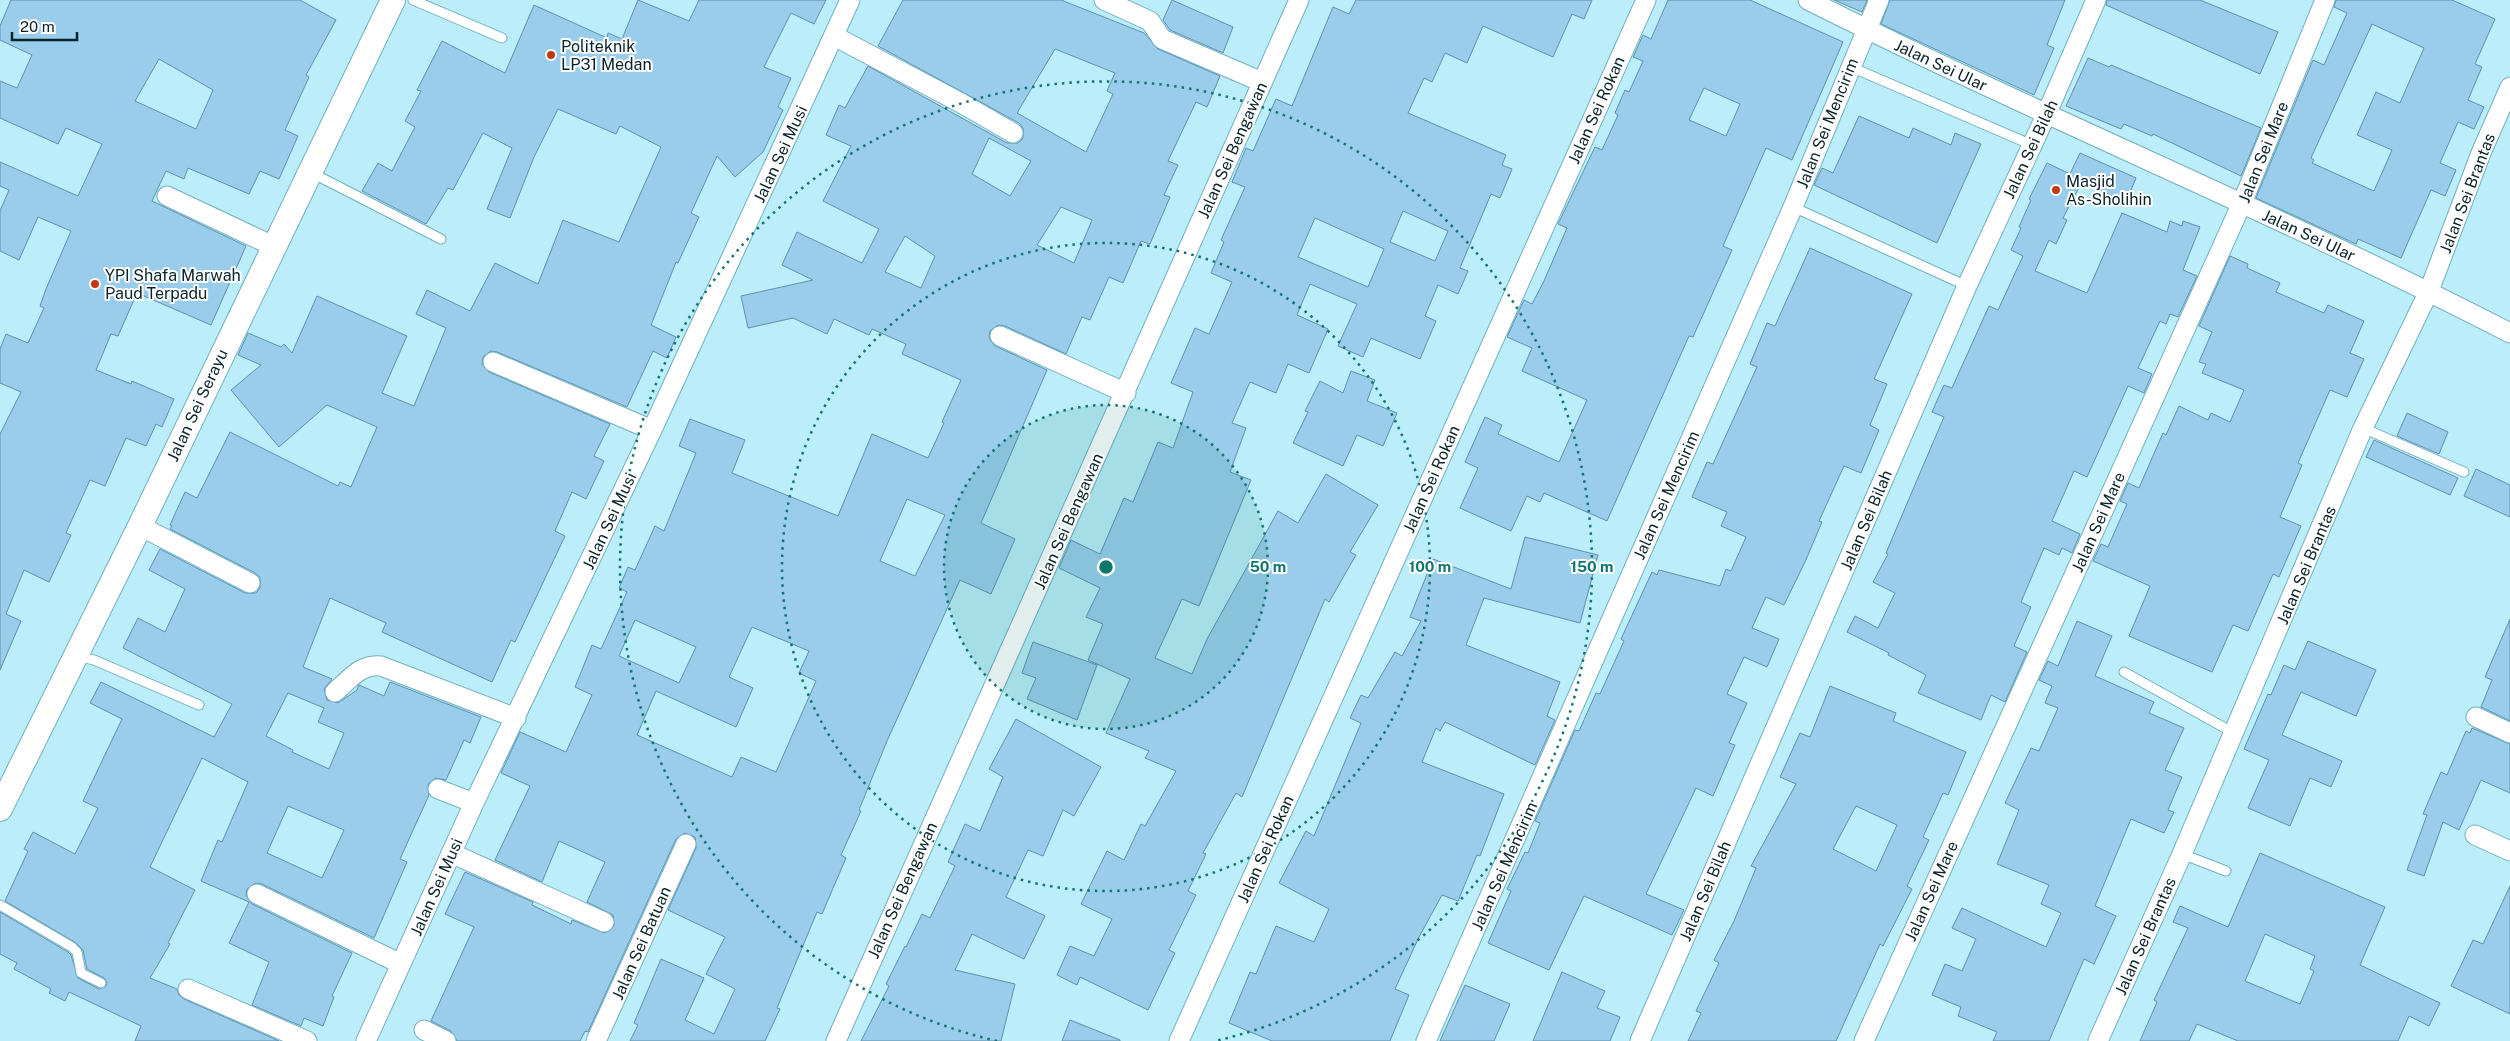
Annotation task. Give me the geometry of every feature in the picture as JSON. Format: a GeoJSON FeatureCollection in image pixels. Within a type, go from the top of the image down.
{"type":"FeatureCollection","features":[{"type":"Feature","properties":{"kind":"street","name":"Jalan Sei Serayu"},"geometry":{"type":"LineString","coordinates":[[0,809],[140,526],[273,246],[393,0]]}},
{"type":"Feature","properties":{"kind":"street","name":"Jalan Sei Musi"},"geometry":{"type":"LineString","coordinates":[[366,1041],[474,803],[652,430],[850,0]]}},
{"type":"Feature","properties":{"kind":"street"},"geometry":{"type":"LineString","coordinates":[[1104,0],[1150,21],[1162,40],[1262,82]]}},
{"type":"Feature","properties":{"kind":"street","name":"Jalan Sei Bengawan"},"geometry":{"type":"LineString","coordinates":[[836,1041],[1126,393],[1299,0]]}},
{"type":"Feature","properties":{"kind":"street","name":"Jalan Sei Rokan"},"geometry":{"type":"LineString","coordinates":[[1179,1041],[1646,0]]}},
{"type":"Feature","properties":{"kind":"street","name":"Jalan Sei Ular"},"geometry":{"type":"LineString","coordinates":[[1808,0],[2046,115],[2429,291],[2510,333]]}},
{"type":"Feature","properties":{"kind":"street","name":"Jalan Sei Mencirim"},"geometry":{"type":"LineString","coordinates":[[1426,1041],[1793,206],[1865,29],[1879,0]]}},
{"type":"Feature","properties":{"kind":"street","name":"Jalan Sei Bilah"},"geometry":{"type":"LineString","coordinates":[[1640,1041],[1967,286],[2046,115],[2096,0]]}},
{"type":"Feature","properties":{"kind":"street","name":"Jalan Sei Mare"},"geometry":{"type":"LineString","coordinates":[[1864,1041],[2242,204],[2325,0]]}},
{"type":"Feature","properties":{"kind":"street"},"geometry":{"type":"LineString","coordinates":[[834,36],[953,98],[1013,133]]}},
{"type":"Feature","properties":{"kind":"street","name":"Jalan Sei Brantas"},"geometry":{"type":"LineString","coordinates":[[2098,1041],[2234,734],[2363,428],[2429,291],[2481,153],[2510,87]]}},
{"type":"Feature","properties":{"kind":"street"},"geometry":{"type":"LineString","coordinates":[[167,196],[273,246]]}},
{"type":"Feature","properties":{"kind":"street"},"geometry":{"type":"LineString","coordinates":[[1000,336],[1126,393]]}},
{"type":"Feature","properties":{"kind":"street"},"geometry":{"type":"LineString","coordinates":[[493,362],[652,430]]}},
{"type":"Feature","properties":{"kind":"street"},"geometry":{"type":"LineString","coordinates":[[140,526],[250,584]]}},
{"type":"Feature","properties":{"kind":"street"},"geometry":{"type":"LineString","coordinates":[[335,692],[362,668],[373,665],[380,666],[516,718]]}},
{"type":"Feature","properties":{"kind":"street"},"geometry":{"type":"LineString","coordinates":[[2476,717],[2510,733]]}},
{"type":"Feature","properties":{"kind":"street"},"geometry":{"type":"LineString","coordinates":[[438,789],[474,803]]}},
{"type":"Feature","properties":{"kind":"street"},"geometry":{"type":"LineString","coordinates":[[2475,836],[2510,851]]}},
{"type":"Feature","properties":{"kind":"street","name":"Jalan Sei Batuan"},"geometry":{"type":"LineString","coordinates":[[596,1041],[686,844]]}},
{"type":"Feature","properties":{"kind":"street"},"geometry":{"type":"LineString","coordinates":[[451,854],[604,922]]}},
{"type":"Feature","properties":{"kind":"street"},"geometry":{"type":"LineString","coordinates":[[257,894],[401,964]]}},
{"type":"Feature","properties":{"kind":"street"},"geometry":{"type":"LineString","coordinates":[[188,989],[307,1041]]}},
{"type":"Feature","properties":{"kind":"street"},"geometry":{"type":"LineString","coordinates":[[424,1030],[446,1041]]}},
{"type":"Feature","properties":{"kind":"lane"},"geometry":{"type":"LineString","coordinates":[[413,0],[502,38]]}},
{"type":"Feature","properties":{"kind":"lane"},"geometry":{"type":"LineString","coordinates":[[1851,67],[2032,145]]}},
{"type":"Feature","properties":{"kind":"lane"},"geometry":{"type":"LineString","coordinates":[[310,172],[442,239]]}},
{"type":"Feature","properties":{"kind":"lane"},"geometry":{"type":"LineString","coordinates":[[1793,206],[1967,286]]}},
{"type":"Feature","properties":{"kind":"lane"},"geometry":{"type":"LineString","coordinates":[[2363,428],[2464,472]]}},
{"type":"Feature","properties":{"kind":"lane"},"geometry":{"type":"LineString","coordinates":[[75,656],[94,660],[199,705]]}},
{"type":"Feature","properties":{"kind":"lane"},"geometry":{"type":"LineString","coordinates":[[2124,672],[2234,734]]}},
{"type":"Feature","properties":{"kind":"lane"},"geometry":{"type":"LineString","coordinates":[[2182,854],[2226,871]]}},
{"type":"Feature","properties":{"kind":"lane"},"geometry":{"type":"LineString","coordinates":[[0,905],[72,947],[77,952],[82,975],[101,983]]}},
{"type":"Feature","properties":{"kind":"building"},"geometry":{"type":"Polygon","coordinates":[[[11,0],[300,0],[336,20],[306,75],[309,77],[285,130],[298,136],[279,179],[260,171],[249,194],[188,168],[184,179],[166,171],[152,201],[246,246],[211,325],[137,293],[118,336],[111,334],[96,370],[131,384],[132,381],[174,399],[162,427],[156,424],[146,446],[126,438],[105,486],[90,480],[66,533],[71,535],[49,582],[24,570],[6,614],[21,621],[0,670],[0,434],[21,392],[0,383],[0,349],[6,334],[28,343],[44,308],[40,306],[46,289],[71,231],[38,217],[19,260],[0,251],[0,211],[9,190],[0,186],[0,162],[78,196],[102,144],[66,128],[58,144],[0,118],[0,81],[17,88],[32,55],[0,40],[0,26],[11,0]],[[159,59],[135,101],[196,129],[213,90],[159,59]]]}},
{"type":"Feature","properties":{"kind":"building"},"geometry":{"type":"Polygon","coordinates":[[[638,0],[689,21],[699,0],[826,0],[814,24],[791,13],[764,67],[791,78],[778,107],[783,110],[763,152],[735,177],[717,156],[691,213],[699,217],[678,263],[676,262],[651,325],[676,337],[667,358],[653,351],[627,407],[497,352],[491,351],[483,357],[482,364],[489,372],[610,424],[594,456],[604,461],[586,499],[572,492],[555,531],[565,536],[515,642],[511,640],[492,682],[382,632],[386,623],[330,598],[303,667],[332,679],[324,689],[327,700],[338,703],[357,690],[359,685],[384,696],[390,682],[481,717],[470,743],[464,740],[446,780],[436,778],[428,784],[429,795],[400,859],[407,862],[374,938],[262,884],[256,883],[247,889],[246,895],[252,904],[352,953],[332,996],[334,997],[323,1026],[304,1018],[301,1026],[252,1005],[269,962],[229,943],[249,902],[201,881],[218,840],[222,842],[248,782],[202,758],[150,867],[195,890],[168,943],[170,944],[150,978],[177,989],[179,995],[184,999],[279,1041],[135,1041],[141,1026],[69,992],[65,1001],[49,993],[51,989],[14,969],[17,963],[0,954],[0,912],[68,952],[71,955],[78,978],[99,989],[106,986],[107,982],[104,978],[87,969],[83,950],[76,943],[5,901],[28,851],[24,849],[33,832],[75,854],[98,808],[83,801],[122,719],[90,703],[101,682],[214,737],[232,704],[123,648],[138,618],[165,632],[185,589],[149,570],[160,549],[245,593],[256,593],[260,588],[260,577],[255,573],[170,529],[172,526],[170,525],[185,492],[197,498],[230,432],[338,486],[340,482],[351,487],[377,427],[327,405],[279,447],[231,390],[261,365],[238,355],[248,333],[281,347],[284,344],[292,353],[317,296],[407,336],[382,393],[414,406],[446,328],[416,314],[427,290],[470,311],[495,263],[538,284],[563,220],[619,242],[661,147],[620,126],[616,134],[558,109],[534,157],[510,218],[487,209],[512,148],[483,133],[453,190],[448,188],[426,224],[362,191],[378,163],[392,171],[415,127],[405,121],[421,91],[417,90],[442,41],[505,73],[534,5],[607,38],[608,33],[622,39],[638,0]],[[288,693],[266,736],[293,750],[292,752],[329,769],[344,733],[318,722],[324,708],[288,693]],[[288,806],[267,853],[322,878],[344,830],[288,806]]]}},
{"type":"Feature","properties":{"kind":"building"},"geometry":{"type":"Polygon","coordinates":[[[903,0],[1061,0],[1144,33],[1158,49],[1220,76],[1207,107],[1196,102],[1168,161],[1178,165],[1164,195],[1170,197],[1150,244],[1141,241],[1123,283],[1109,277],[1090,320],[1082,317],[1066,354],[1005,326],[998,325],[990,331],[989,338],[995,346],[1047,370],[981,523],[1015,539],[991,594],[960,580],[887,741],[859,810],[861,811],[841,855],[846,858],[822,914],[817,912],[777,1008],[780,1009],[765,1041],[630,1041],[638,1025],[634,1023],[661,959],[704,978],[685,1020],[714,1034],[735,989],[706,974],[725,937],[668,910],[696,848],[695,837],[685,833],[676,839],[588,1032],[585,1031],[580,1041],[457,1041],[451,1031],[431,1021],[474,927],[445,914],[465,872],[533,902],[532,905],[571,924],[572,920],[605,933],[614,926],[613,915],[587,902],[605,862],[559,841],[542,882],[495,860],[530,786],[501,773],[520,732],[566,752],[592,695],[575,687],[592,645],[601,649],[627,592],[619,588],[628,567],[635,570],[655,526],[664,531],[696,453],[679,446],[690,419],[745,440],[732,473],[838,516],[872,434],[928,458],[944,423],[942,422],[961,380],[902,354],[906,344],[872,329],[869,335],[834,319],[827,334],[793,318],[748,328],[741,296],[813,280],[782,265],[797,232],[862,263],[879,229],[823,201],[851,146],[826,135],[839,105],[845,108],[868,66],[1007,143],[1018,143],[1023,138],[1023,128],[1019,123],[878,46],[903,0]],[[1055,49],[1017,113],[1086,152],[1113,94],[1107,91],[1115,73],[1055,49]],[[989,138],[972,174],[1010,196],[1031,161],[989,138]],[[1061,207],[1037,245],[1074,263],[1092,220],[1061,207]],[[905,236],[885,272],[921,288],[935,256],[905,236]],[[907,499],[880,561],[915,576],[945,515],[907,499]],[[635,620],[619,656],[679,683],[696,647],[635,620]],[[752,627],[729,677],[753,688],[736,727],[656,691],[637,735],[732,777],[741,757],[776,772],[816,681],[799,673],[809,651],[752,627]]]}},
{"type":"Feature","properties":{"kind":"building"},"geometry":{"type":"Polygon","coordinates":[[[1172,0],[1233,27],[1223,53],[1170,30],[1163,20],[1172,0]]]}},
{"type":"Feature","properties":{"kind":"building"},"geometry":{"type":"Polygon","coordinates":[[[1356,0],[1592,0],[1584,19],[1572,14],[1553,57],[1483,26],[1467,63],[1445,53],[1432,82],[1424,78],[1408,113],[1506,155],[1502,165],[1512,169],[1500,198],[1491,194],[1460,268],[1468,271],[1458,294],[1438,285],[1425,316],[1436,321],[1420,359],[1371,338],[1363,357],[1338,346],[1357,304],[1310,284],[1297,315],[1328,329],[1309,373],[1288,364],[1276,393],[1250,382],[1232,423],[1246,428],[1230,472],[1251,480],[1199,606],[1182,599],[1155,658],[1192,674],[1207,639],[1278,511],[1298,523],[1326,474],[1378,505],[1350,552],[1356,555],[1329,602],[1325,599],[1242,797],[1236,793],[1203,853],[1206,854],[1188,891],[1196,895],[1169,950],[1175,953],[1148,1010],[1080,977],[1077,985],[1057,975],[1070,946],[1094,956],[1112,919],[1081,904],[1107,851],[1124,860],[1141,824],[1145,826],[1176,771],[1145,758],[1149,751],[1106,733],[1130,679],[1088,660],[1103,624],[1086,617],[1100,588],[1059,568],[1071,540],[1100,554],[1124,498],[1133,502],[1158,442],[1173,448],[1193,392],[1171,383],[1195,328],[1209,334],[1232,282],[1211,273],[1224,242],[1221,240],[1245,187],[1232,182],[1246,148],[1253,151],[1276,99],[1292,106],[1333,7],[1349,14],[1356,0]],[[1403,211],[1390,242],[1435,261],[1448,231],[1403,211]],[[1315,218],[1298,257],[1368,287],[1384,249],[1315,218]]]}},
{"type":"Feature","properties":{"kind":"building"},"geometry":{"type":"Polygon","coordinates":[[[1668,0],[1750,0],[1843,42],[1792,160],[1766,148],[1723,246],[1732,250],[1693,337],[1689,336],[1607,521],[1544,493],[1540,502],[1527,496],[1511,531],[1460,508],[1478,468],[1465,462],[1485,417],[1502,425],[1498,434],[1559,462],[1587,400],[1522,371],[1532,348],[1507,337],[1524,300],[1532,304],[1544,281],[1567,228],[1558,224],[1595,147],[1602,150],[1618,115],[1615,113],[1625,90],[1629,92],[1643,61],[1633,57],[1643,35],[1651,39],[1668,0]],[[1704,88],[1689,120],[1726,136],[1740,104],[1704,88]]]}},
{"type":"Feature","properties":{"kind":"building"},"geometry":{"type":"Polygon","coordinates":[[[1834,0],[1867,0],[1862,12],[1834,0]]]}},
{"type":"Feature","properties":{"kind":"building"},"geometry":{"type":"Polygon","coordinates":[[[1890,0],[2065,0],[2047,45],[2054,48],[2034,95],[1881,24],[1890,0]]]}},
{"type":"Feature","properties":{"kind":"building"},"geometry":{"type":"Polygon","coordinates":[[[2107,0],[2200,0],[2278,32],[2260,74],[2106,5],[2107,0]]]}},
{"type":"Feature","properties":{"kind":"building"},"geometry":{"type":"Polygon","coordinates":[[[2336,0],[2452,0],[2495,19],[2475,64],[2482,67],[2468,100],[2484,107],[2474,129],[2458,122],[2440,163],[2456,170],[2445,196],[2431,190],[2401,258],[2358,239],[2356,244],[2256,198],[2313,60],[2324,65],[2347,13],[2334,7],[2336,0]],[[2372,24],[2311,158],[2314,160],[2312,163],[2374,191],[2392,150],[2357,135],[2376,92],[2400,103],[2424,48],[2372,24]]]}},
{"type":"Feature","properties":{"kind":"building"},"geometry":{"type":"Polygon","coordinates":[[[2088,58],[2109,67],[2111,65],[2261,128],[2241,176],[2153,134],[2152,136],[2124,124],[2121,129],[2066,106],[2088,58]]]}},
{"type":"Feature","properties":{"kind":"building"},"geometry":{"type":"Polygon","coordinates":[[[1859,116],[1909,138],[1913,128],[1951,145],[1955,133],[1981,144],[1937,243],[1814,185],[1822,168],[1833,173],[1859,116]]]}},
{"type":"Feature","properties":{"kind":"building"},"geometry":{"type":"Polygon","coordinates":[[[2080,153],[2136,178],[2126,202],[2082,182],[2063,218],[2067,220],[2056,244],[2049,240],[2035,271],[2087,293],[2122,213],[2167,232],[2170,221],[2182,226],[2183,221],[2200,227],[2183,270],[2197,276],[2178,317],[2170,314],[2166,324],[2160,321],[2138,368],[2152,374],[2144,393],[2128,386],[2087,477],[2074,471],[2052,521],[2080,534],[2072,553],[2062,548],[2059,555],[2044,548],[2021,602],[2031,607],[2014,646],[2027,652],[2005,702],[1991,695],[1981,720],[1918,693],[1926,675],[1888,655],[1889,653],[1847,632],[1855,616],[1878,628],[1895,593],[1873,582],[1888,554],[1886,553],[1944,417],[1932,412],[1944,385],[1952,388],[1989,306],[1998,310],[2023,256],[2011,250],[2031,200],[2029,199],[2047,163],[2070,174],[2080,153]]]}},
{"type":"Feature","properties":{"kind":"building"},"geometry":{"type":"Polygon","coordinates":[[[1810,248],[1912,294],[1874,379],[1887,384],[1870,425],[1879,430],[1861,473],[1844,466],[1819,521],[1822,522],[1805,562],[1784,605],[1766,597],[1752,628],[1779,639],[1767,667],[1744,657],[1727,694],[1747,703],[1729,743],[1735,745],[1713,796],[1696,788],[1646,894],[1684,910],[1672,935],[1584,896],[1549,970],[1488,943],[1511,891],[1507,889],[1525,852],[1528,853],[1540,823],[1535,821],[1575,730],[1579,731],[1596,693],[1600,694],[1624,641],[1621,639],[1652,572],[1657,575],[1659,570],[1720,586],[1726,569],[1731,571],[1746,537],[1721,526],[1727,512],[1692,497],[1707,462],[1713,464],[1757,367],[1750,364],[1767,323],[1775,326],[1810,248]]]}},
{"type":"Feature","properties":{"kind":"building"},"geometry":{"type":"Polygon","coordinates":[[[2230,256],[2248,264],[2247,268],[2280,283],[2276,292],[2324,313],[2328,305],[2364,321],[2350,353],[2364,359],[2347,397],[2330,390],[2298,463],[2302,465],[2280,517],[2301,526],[2279,577],[2273,574],[2248,631],[2233,625],[2212,672],[2129,636],[2150,586],[2093,561],[2101,544],[2108,547],[2127,504],[2120,501],[2128,483],[2139,488],[2163,433],[2166,435],[2179,406],[2208,420],[2211,413],[2230,422],[2244,390],[2202,373],[2206,364],[2199,362],[2212,332],[2199,326],[2230,256]]]}},
{"type":"Feature","properties":{"kind":"building"},"geometry":{"type":"Polygon","coordinates":[[[1351,371],[1375,380],[1367,401],[1397,413],[1383,446],[1357,435],[1343,466],[1293,443],[1308,412],[1305,411],[1320,381],[1343,393],[1351,371]]]}},
{"type":"Feature","properties":{"kind":"building"},"geometry":{"type":"Polygon","coordinates":[[[2407,413],[2448,432],[2439,454],[2397,436],[2407,413]]]}},
{"type":"Feature","properties":{"kind":"building"},"geometry":{"type":"Polygon","coordinates":[[[2374,440],[2458,478],[2450,495],[2366,457],[2374,440]]]}},
{"type":"Feature","properties":{"kind":"building"},"geometry":{"type":"Polygon","coordinates":[[[2476,469],[2510,485],[2510,517],[2464,496],[2476,469]]]}},
{"type":"Feature","properties":{"kind":"building"},"geometry":{"type":"Polygon","coordinates":[[[1525,537],[1598,555],[1580,623],[1484,598],[1466,645],[1560,682],[1547,716],[1555,720],[1535,765],[1445,722],[1440,731],[1436,728],[1422,762],[1504,794],[1480,856],[1477,855],[1458,901],[1442,895],[1419,937],[1395,989],[1409,995],[1390,1041],[1272,1041],[1229,1023],[1250,972],[1256,974],[1276,926],[1314,942],[1329,909],[1279,883],[1306,831],[1314,836],[1361,723],[1350,718],[1361,695],[1368,698],[1395,652],[1402,656],[1421,621],[1410,617],[1433,559],[1511,589],[1525,537]]]}},
{"type":"Feature","properties":{"kind":"building"},"geometry":{"type":"Polygon","coordinates":[[[2510,619],[2510,721],[2481,707],[2492,680],[2485,677],[2510,619]]]}},
{"type":"Feature","properties":{"kind":"building"},"geometry":{"type":"Polygon","coordinates":[[[2077,621],[2112,636],[2095,676],[2154,702],[2149,713],[2184,728],[2165,770],[2182,777],[2168,810],[2174,812],[2164,833],[2131,819],[2095,906],[2116,916],[2094,964],[2084,959],[2049,1041],[1993,1041],[1997,1032],[1958,1016],[1961,1007],[1932,995],[1945,964],[1962,971],[1976,939],[1952,928],[1962,908],[2046,947],[2061,913],[2041,904],[2049,885],[1997,864],[2019,810],[2005,803],[2031,748],[2039,751],[2058,708],[2045,703],[2052,686],[2039,680],[2048,661],[2058,666],[2077,621]]]}},
{"type":"Feature","properties":{"kind":"building"},"geometry":{"type":"Polygon","coordinates":[[[2308,641],[2376,670],[2356,716],[2301,692],[2282,735],[2342,761],[2331,787],[2310,778],[2290,826],[2248,808],[2269,760],[2244,749],[2268,694],[2271,695],[2284,665],[2295,670],[2308,641]]]}},
{"type":"Feature","properties":{"kind":"building"},"geometry":{"type":"Polygon","coordinates":[[[1033,642],[1097,665],[1077,720],[1027,699],[1036,678],[1022,673],[1033,642]]]}},
{"type":"Feature","properties":{"kind":"building"},"geometry":{"type":"Polygon","coordinates":[[[1830,686],[1896,713],[1893,721],[1966,752],[1948,795],[1943,793],[1923,837],[1929,840],[1907,886],[1912,889],[1883,946],[1880,944],[1836,1041],[1688,1041],[1701,1013],[1696,1011],[1719,963],[1714,960],[1734,921],[1756,868],[1751,866],[1796,784],[1780,777],[1800,733],[1810,737],[1830,686]],[[1856,806],[1833,849],[1876,871],[1897,825],[1856,806]]]}},
{"type":"Feature","properties":{"kind":"building"},"geometry":{"type":"Polygon","coordinates":[[[1016,719],[1101,767],[1074,816],[1063,810],[1043,856],[1028,850],[1006,897],[1045,916],[1024,959],[972,934],[955,970],[1015,984],[1001,1041],[861,1041],[889,986],[886,984],[922,914],[930,918],[955,866],[948,862],[965,824],[980,831],[1003,777],[989,769],[1016,719]]]}},
{"type":"Feature","properties":{"kind":"building"},"geometry":{"type":"Polygon","coordinates":[[[2472,728],[2510,744],[2510,793],[2481,780],[2459,830],[2443,822],[2424,876],[2407,870],[2427,815],[2423,814],[2441,772],[2447,775],[2466,731],[2470,733],[2472,728]]]}},
{"type":"Feature","properties":{"kind":"building"},"geometry":{"type":"Polygon","coordinates":[[[2260,853],[2385,907],[2360,965],[2440,1003],[2429,1026],[2409,1016],[2398,1041],[2238,1041],[2197,1024],[2189,1041],[2140,1041],[2157,1002],[2154,1000],[2188,928],[2173,922],[2180,906],[2228,927],[2260,853]],[[2265,934],[2245,981],[2300,1004],[2314,971],[2310,969],[2315,956],[2265,934]]]}},
{"type":"Feature","properties":{"kind":"building"},"geometry":{"type":"Polygon","coordinates":[[[2510,886],[2510,1014],[2451,986],[2473,940],[2483,944],[2510,886]]]}},
{"type":"Feature","properties":{"kind":"building"},"geometry":{"type":"Polygon","coordinates":[[[1562,972],[1605,991],[1597,1008],[1620,1017],[1610,1041],[1533,1041],[1562,972]]]}},
{"type":"Feature","properties":{"kind":"building"},"geometry":{"type":"Polygon","coordinates":[[[1465,985],[1510,1004],[1494,1041],[1440,1041],[1465,985]]]}},
{"type":"Feature","properties":{"kind":"building"},"geometry":{"type":"Polygon","coordinates":[[[1070,1020],[1120,1040],[1120,1041],[1062,1041],[1070,1020]]]}},
{"type":"Feature","properties":{"kind":"place","name":"Politeknik LP31 Medan"},"geometry":{"type":"Point","coordinates":[551,55]}},
{"type":"Feature","properties":{"kind":"place","name":"Masjid As-Sholihin"},"geometry":{"type":"Point","coordinates":[2056,190]}},
{"type":"Feature","properties":{"kind":"place","name":"YPI Shafa Marwah Paud Terpadu"},"geometry":{"type":"Point","coordinates":[95,284]}}]}
